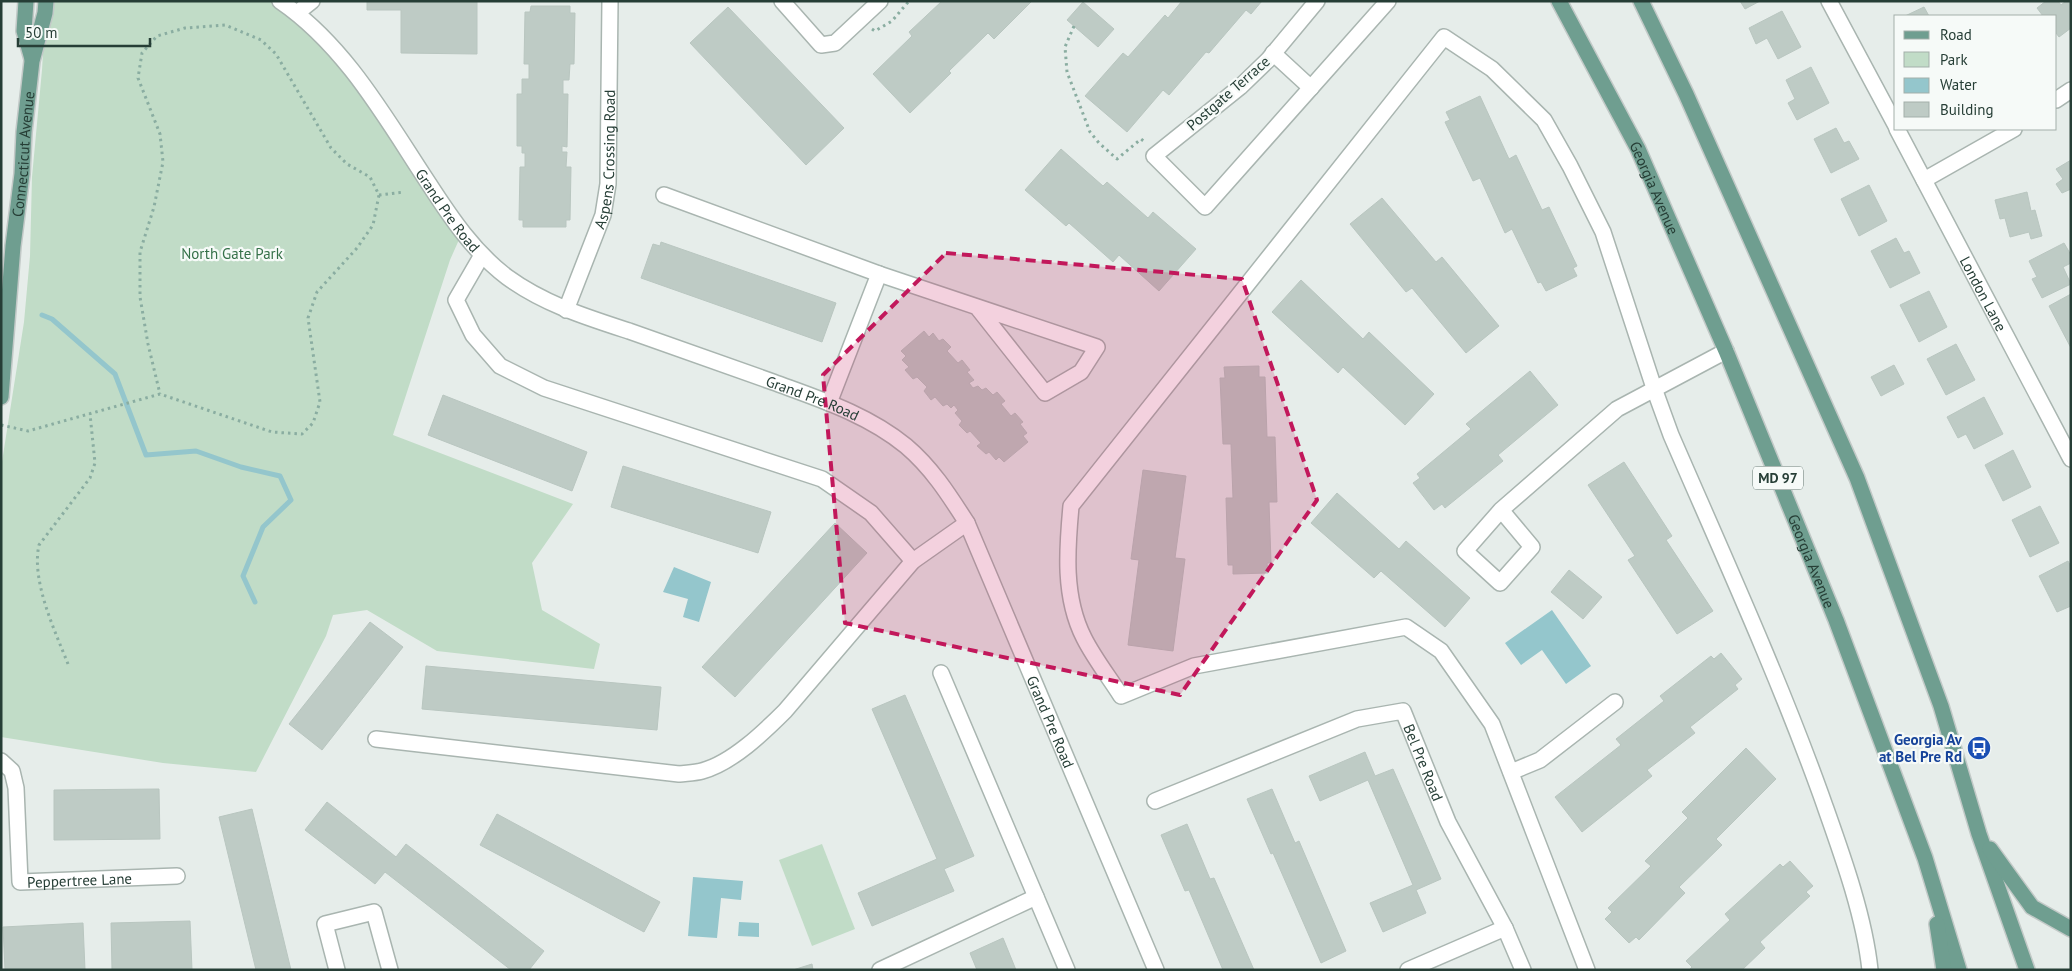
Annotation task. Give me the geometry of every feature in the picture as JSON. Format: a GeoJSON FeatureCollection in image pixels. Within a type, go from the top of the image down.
{"type":"FeatureCollection","features":[{"type":"Feature","properties":{"kind":"main road","name":"Connecticut Avenue"},"geometry":{"type":"LineString","coordinates":[[26,1],[24,32],[32,61]]}},
{"type":"Feature","properties":{"kind":"main road","name":"Connecticut Avenue"},"geometry":{"type":"LineString","coordinates":[[1,397],[13,246],[22,174],[24,132],[32,61],[45,13],[46,1]]}},
{"type":"Feature","properties":{"kind":"main road","name":"Georgia Avenue"},"geometry":{"type":"LineString","coordinates":[[1559,1],[1638,149],[1726,351],[1836,620],[1928,868],[1959,970]]}},
{"type":"Feature","properties":{"kind":"main road"},"geometry":{"type":"LineString","coordinates":[[1641,1],[1686,94],[1857,478],[1940,706],[1979,834],[2027,970]]}},
{"type":"Feature","properties":{"kind":"main road"},"geometry":{"type":"LineString","coordinates":[[1979,834],[2032,907],[2071,929]]}},
{"type":"Feature","properties":{"kind":"main road"},"geometry":{"type":"LineString","coordinates":[[1928,868],[1944,970]]}},
{"type":"Feature","properties":{"kind":"street","name":"Grand Pre Road"},"geometry":{"type":"LineString","coordinates":[[280,1],[298,13],[321,34],[356,76],[462,233],[504,275],[529,292],[566,310],[829,403],[872,422],[906,446],[936,475],[967,523],[1156,970]]}},
{"type":"Feature","properties":{"kind":"street"},"geometry":{"type":"LineString","coordinates":[[298,13],[312,1]]}},
{"type":"Feature","properties":{"kind":"street","name":"Aspens Crossing Road"},"geometry":{"type":"LineString","coordinates":[[566,310],[603,215],[608,184],[610,1]]}},
{"type":"Feature","properties":{"kind":"street"},"geometry":{"type":"LineString","coordinates":[[782,1],[821,45],[835,43],[880,1]]}},
{"type":"Feature","properties":{"kind":"street","name":"Postgate Terrace"},"geometry":{"type":"LineString","coordinates":[[1156,155],[1240,87],[1273,53],[1317,1]]}},
{"type":"Feature","properties":{"kind":"street"},"geometry":{"type":"LineString","coordinates":[[1156,155],[1205,207],[1388,1]]}},
{"type":"Feature","properties":{"kind":"street","name":"London Lane"},"geometry":{"type":"LineString","coordinates":[[1830,1],[1894,124]]}},
{"type":"Feature","properties":{"kind":"street"},"geometry":{"type":"LineString","coordinates":[[1587,970],[1492,724],[1441,651],[1406,627],[1194,666],[1121,696],[1084,637],[1071,599],[1067,551],[1071,506],[1444,37],[1492,69],[1544,120],[1570,166],[1602,232],[1654,390],[1671,435],[1791,712],[1837,841],[1861,920],[1870,970]]}},
{"type":"Feature","properties":{"kind":"street"},"geometry":{"type":"LineString","coordinates":[[1273,53],[1311,88]]}},
{"type":"Feature","properties":{"kind":"street"},"geometry":{"type":"LineString","coordinates":[[2057,99],[2071,90]]}},
{"type":"Feature","properties":{"kind":"street","name":"London Lane"},"geometry":{"type":"LineString","coordinates":[[1897,130],[2071,459]]}},
{"type":"Feature","properties":{"kind":"street"},"geometry":{"type":"LineString","coordinates":[[1924,180],[2012,130]]}},
{"type":"Feature","properties":{"kind":"street"},"geometry":{"type":"LineString","coordinates":[[664,195],[879,274],[977,306],[1097,347],[1081,372],[1045,393],[977,306]]}},
{"type":"Feature","properties":{"kind":"street"},"geometry":{"type":"LineString","coordinates":[[482,255],[456,300],[473,335],[500,366],[544,388],[822,479],[870,512],[913,561]]}},
{"type":"Feature","properties":{"kind":"street"},"geometry":{"type":"LineString","coordinates":[[829,403],[879,274]]}},
{"type":"Feature","properties":{"kind":"street"},"geometry":{"type":"LineString","coordinates":[[1501,510],[1532,547],[1500,583],[1465,550],[1501,510],[1617,409],[1726,351]]}},
{"type":"Feature","properties":{"kind":"street"},"geometry":{"type":"LineString","coordinates":[[376,739],[679,774],[703,771],[724,761],[765,731],[913,561],[967,523]]}},
{"type":"Feature","properties":{"kind":"street"},"geometry":{"type":"LineString","coordinates":[[941,673],[1067,970]]}},
{"type":"Feature","properties":{"kind":"street"},"geometry":{"type":"LineString","coordinates":[[1511,772],[1540,760],[1615,702]]}},
{"type":"Feature","properties":{"kind":"street","name":"Bel Pre Road"},"geometry":{"type":"LineString","coordinates":[[1155,801],[1357,719],[1403,711],[1448,822],[1505,928],[1523,970]]}},
{"type":"Feature","properties":{"kind":"street","name":"Peppertree Lane"},"geometry":{"type":"LineString","coordinates":[[1,761],[12,772],[16,788],[20,882],[177,876]]}},
{"type":"Feature","properties":{"kind":"street"},"geometry":{"type":"LineString","coordinates":[[880,970],[1036,896]]}},
{"type":"Feature","properties":{"kind":"street"},"geometry":{"type":"LineString","coordinates":[[337,970],[325,924],[374,912],[390,970]]}},
{"type":"Feature","properties":{"kind":"street"},"geometry":{"type":"LineString","coordinates":[[1408,970],[1505,928]]}},
{"type":"Feature","properties":{"kind":"path"},"geometry":{"type":"LineString","coordinates":[[1,425],[28,431],[160,394],[272,432],[302,434],[313,423],[320,402],[308,318],[317,292],[357,248],[372,225],[379,195],[370,177],[347,164],[331,148],[276,54],[261,40],[225,25],[185,28],[157,36],[142,53],[138,78],[160,134],[163,162],[154,207],[140,252],[140,296],[148,344],[160,394]]}},
{"type":"Feature","properties":{"kind":"path"},"geometry":{"type":"LineString","coordinates":[[1074,26],[1066,47],[1066,66],[1082,116],[1090,132],[1099,143],[1118,159],[1141,139],[1156,155]]}},
{"type":"Feature","properties":{"kind":"path"},"geometry":{"type":"LineString","coordinates":[[379,195],[404,192]]}},
{"type":"Feature","properties":{"kind":"path"},"geometry":{"type":"LineString","coordinates":[[68,664],[42,593],[37,556],[39,545],[90,478],[95,463],[90,414]]}},
{"type":"Feature","properties":{"kind":"highlighted area"},"geometry":{"type":"Polygon","coordinates":[[[946,253],[1242,279],[1317,500],[1180,695],[845,623],[823,375],[946,253]]]}},
{"type":"Feature","properties":{"kind":"green space","name":"North Gate Park"},"geometry":{"type":"Polygon","coordinates":[[[46,1],[280,1],[321,35],[462,233],[450,260],[393,435],[573,504],[532,563],[542,610],[600,644],[594,669],[437,651],[367,610],[333,615],[326,636],[256,772],[163,763],[1,737],[1,468],[24,322],[30,256],[32,177],[46,1]]]}},
{"type":"Feature","properties":{"kind":"green space"},"geometry":{"type":"Polygon","coordinates":[[[822,844],[855,929],[812,946],[779,860],[822,844]]]}},
{"type":"Feature","properties":{"kind":"water"},"geometry":{"type":"Polygon","coordinates":[[[674,567],[711,582],[699,622],[683,617],[688,599],[663,592],[674,567]]]}},
{"type":"Feature","properties":{"kind":"water"},"geometry":{"type":"Polygon","coordinates":[[[1552,610],[1591,666],[1566,684],[1542,650],[1521,665],[1505,643],[1552,610]]]}},
{"type":"Feature","properties":{"kind":"water"},"geometry":{"type":"Polygon","coordinates":[[[693,877],[743,881],[741,900],[721,898],[717,938],[688,936],[693,877]]]}},
{"type":"Feature","properties":{"kind":"water"},"geometry":{"type":"Polygon","coordinates":[[[739,922],[759,923],[759,937],[738,936],[739,922]]]}},
{"type":"Feature","properties":{"kind":"building"},"geometry":{"type":"Polygon","coordinates":[[[367,1],[477,2],[477,54],[401,53],[401,10],[367,10],[367,1]]]}},
{"type":"Feature","properties":{"kind":"building"},"geometry":{"type":"Polygon","coordinates":[[[942,1],[1032,1],[994,39],[988,33],[910,113],[873,74],[912,36],[909,32],[942,1]]]}},
{"type":"Feature","properties":{"kind":"building"},"geometry":{"type":"Polygon","coordinates":[[[1182,1],[1262,1],[1251,14],[1246,10],[1169,95],[1163,90],[1127,132],[1085,96],[1123,53],[1128,57],[1165,15],[1168,18],[1182,1]]]}},
{"type":"Feature","properties":{"kind":"building"},"geometry":{"type":"Polygon","coordinates":[[[1740,1],[1760,1],[1745,9],[1740,1]]]}},
{"type":"Feature","properties":{"kind":"building"},"geometry":{"type":"Polygon","coordinates":[[[2046,1],[2058,1],[2061,5],[2066,1],[2071,1],[2071,28],[2059,37],[2057,34],[2057,15],[2042,15],[2037,8],[2046,1]]]}},
{"type":"Feature","properties":{"kind":"building"},"geometry":{"type":"Polygon","coordinates":[[[1083,2],[1114,29],[1098,47],[1067,20],[1083,2]]]}},
{"type":"Feature","properties":{"kind":"building"},"geometry":{"type":"Polygon","coordinates":[[[531,6],[570,6],[570,13],[575,13],[574,64],[570,64],[569,80],[563,80],[563,94],[568,94],[567,147],[562,146],[562,152],[567,152],[566,167],[571,167],[570,220],[566,220],[566,227],[523,227],[523,220],[519,220],[520,167],[525,167],[525,153],[522,153],[522,146],[517,146],[517,94],[522,94],[522,79],[529,79],[529,64],[524,64],[525,12],[530,12],[531,6]]]}},
{"type":"Feature","properties":{"kind":"building"},"geometry":{"type":"Polygon","coordinates":[[[728,7],[844,128],[806,165],[690,43],[728,7]]]}},
{"type":"Feature","properties":{"kind":"building"},"geometry":{"type":"Polygon","coordinates":[[[1924,7],[1928,15],[1907,15],[1924,7]]]}},
{"type":"Feature","properties":{"kind":"building"},"geometry":{"type":"Polygon","coordinates":[[[1782,11],[1801,47],[1778,59],[1767,38],[1756,44],[1749,28],[1782,11]]]}},
{"type":"Feature","properties":{"kind":"building"},"geometry":{"type":"Polygon","coordinates":[[[1811,67],[1829,103],[1797,120],[1788,103],[1795,99],[1786,80],[1811,67]]]}},
{"type":"Feature","properties":{"kind":"building"},"geometry":{"type":"Polygon","coordinates":[[[1480,96],[1509,159],[1516,155],[1542,210],[1549,207],[1577,266],[1573,268],[1577,276],[1546,291],[1541,282],[1538,283],[1512,229],[1505,233],[1480,178],[1473,181],[1445,122],[1450,120],[1446,112],[1480,96]]]}},
{"type":"Feature","properties":{"kind":"building"},"geometry":{"type":"Polygon","coordinates":[[[1836,128],[1844,143],[1849,141],[1859,159],[1831,173],[1814,139],[1836,128]]]}},
{"type":"Feature","properties":{"kind":"building"},"geometry":{"type":"Polygon","coordinates":[[[1061,149],[1103,186],[1107,182],[1148,218],[1153,212],[1196,249],[1159,291],[1119,255],[1113,262],[1069,223],[1066,226],[1025,190],[1061,149]]]}},
{"type":"Feature","properties":{"kind":"building"},"geometry":{"type":"Polygon","coordinates":[[[2071,160],[2071,189],[2062,193],[2056,184],[2063,179],[2056,169],[2071,160]]]}},
{"type":"Feature","properties":{"kind":"building"},"geometry":{"type":"Polygon","coordinates":[[[1869,185],[1887,221],[1859,236],[1841,199],[1869,185]]]}},
{"type":"Feature","properties":{"kind":"building"},"geometry":{"type":"Polygon","coordinates":[[[2027,192],[2031,211],[2035,210],[2042,236],[2031,239],[2029,232],[2010,237],[2005,218],[2000,219],[1995,200],[2027,192]]]}},
{"type":"Feature","properties":{"kind":"building"},"geometry":{"type":"Polygon","coordinates":[[[1382,198],[1436,262],[1442,257],[1499,326],[1466,353],[1412,288],[1406,292],[1350,224],[1382,198]]]}},
{"type":"Feature","properties":{"kind":"building"},"geometry":{"type":"Polygon","coordinates":[[[1896,238],[1904,253],[1909,251],[1920,273],[1890,288],[1871,251],[1896,238]]]}},
{"type":"Feature","properties":{"kind":"building"},"geometry":{"type":"Polygon","coordinates":[[[661,242],[836,303],[822,342],[641,278],[653,244],[660,246],[661,242]]]}},
{"type":"Feature","properties":{"kind":"building"},"geometry":{"type":"Polygon","coordinates":[[[2064,243],[2071,255],[2071,263],[2063,267],[2071,284],[2042,298],[2032,279],[2037,277],[2029,261],[2064,243]]]}},
{"type":"Feature","properties":{"kind":"building"},"geometry":{"type":"Polygon","coordinates":[[[1301,280],[1363,339],[1369,332],[1434,394],[1405,425],[1343,367],[1338,373],[1272,312],[1301,280]]]}},
{"type":"Feature","properties":{"kind":"building"},"geometry":{"type":"Polygon","coordinates":[[[1929,291],[1947,327],[1919,342],[1900,305],[1929,291]]]}},
{"type":"Feature","properties":{"kind":"building"},"geometry":{"type":"Polygon","coordinates":[[[2071,294],[2071,348],[2049,306],[2071,294]]]}},
{"type":"Feature","properties":{"kind":"building"},"geometry":{"type":"Polygon","coordinates":[[[924,331],[929,337],[933,333],[939,341],[943,339],[951,347],[947,351],[958,363],[962,360],[970,370],[967,372],[974,380],[969,383],[973,388],[978,386],[982,390],[986,388],[993,395],[997,392],[1005,401],[1001,404],[1011,416],[1015,413],[1023,422],[1020,424],[1027,433],[1023,436],[1028,442],[1004,462],[999,457],[996,460],[989,452],[986,454],[977,446],[981,443],[970,431],[967,433],[959,425],[962,421],[955,413],[958,410],[954,405],[951,408],[947,404],[943,406],[935,397],[931,400],[924,391],[927,387],[917,377],[913,379],[905,370],[909,367],[902,360],[906,356],[901,351],[924,331]]]}},
{"type":"Feature","properties":{"kind":"building"},"geometry":{"type":"Polygon","coordinates":[[[1956,344],[1975,380],[1946,395],[1927,359],[1956,344]]]}},
{"type":"Feature","properties":{"kind":"building"},"geometry":{"type":"Polygon","coordinates":[[[1894,365],[1904,384],[1881,396],[1871,377],[1894,365]]]}},
{"type":"Feature","properties":{"kind":"building"},"geometry":{"type":"Polygon","coordinates":[[[1259,366],[1259,377],[1265,377],[1267,437],[1275,437],[1277,502],[1269,502],[1271,563],[1267,563],[1268,573],[1233,574],[1233,565],[1228,565],[1226,498],[1233,498],[1231,444],[1223,444],[1220,378],[1225,378],[1224,367],[1259,366]]]}},
{"type":"Feature","properties":{"kind":"building"},"geometry":{"type":"Polygon","coordinates":[[[1530,371],[1558,405],[1498,455],[1503,461],[1445,508],[1442,504],[1434,510],[1413,483],[1420,478],[1417,474],[1471,429],[1466,424],[1530,371]]]}},
{"type":"Feature","properties":{"kind":"building"},"geometry":{"type":"Polygon","coordinates":[[[443,395],[587,452],[572,491],[428,435],[443,395]]]}},
{"type":"Feature","properties":{"kind":"building"},"geometry":{"type":"Polygon","coordinates":[[[1984,397],[2003,434],[1974,449],[1966,434],[1958,438],[1947,417],[1984,397]]]}},
{"type":"Feature","properties":{"kind":"building"},"geometry":{"type":"Polygon","coordinates":[[[2013,450],[2031,487],[2003,501],[1985,465],[2013,450]]]}},
{"type":"Feature","properties":{"kind":"building"},"geometry":{"type":"Polygon","coordinates":[[[1624,462],[1672,536],[1666,540],[1713,611],[1677,634],[1628,560],[1635,556],[1588,485],[1624,462]]]}},
{"type":"Feature","properties":{"kind":"building"},"geometry":{"type":"Polygon","coordinates":[[[623,466],[771,512],[758,553],[611,507],[623,466]]]}},
{"type":"Feature","properties":{"kind":"building"},"geometry":{"type":"Polygon","coordinates":[[[1143,470],[1186,476],[1175,558],[1185,559],[1173,651],[1128,645],[1139,560],[1131,559],[1143,470]]]}},
{"type":"Feature","properties":{"kind":"building"},"geometry":{"type":"Polygon","coordinates":[[[1337,493],[1399,549],[1406,541],[1470,598],[1445,627],[1381,571],[1374,578],[1311,523],[1337,493]]]}},
{"type":"Feature","properties":{"kind":"building"},"geometry":{"type":"Polygon","coordinates":[[[2040,506],[2059,543],[2030,557],[2012,520],[2040,506]]]}},
{"type":"Feature","properties":{"kind":"building"},"geometry":{"type":"Polygon","coordinates":[[[835,523],[867,553],[735,697],[702,667],[835,523]]]}},
{"type":"Feature","properties":{"kind":"building"},"geometry":{"type":"Polygon","coordinates":[[[2068,561],[2071,567],[2071,606],[2057,612],[2039,576],[2068,561]]]}},
{"type":"Feature","properties":{"kind":"building"},"geometry":{"type":"Polygon","coordinates":[[[1569,570],[1602,597],[1583,619],[1551,592],[1569,570]]]}},
{"type":"Feature","properties":{"kind":"building"},"geometry":{"type":"Polygon","coordinates":[[[370,622],[403,647],[322,750],[289,724],[370,622]]]}},
{"type":"Feature","properties":{"kind":"building"},"geometry":{"type":"Polygon","coordinates":[[[1721,653],[1742,679],[1735,685],[1738,689],[1690,727],[1695,733],[1647,770],[1652,776],[1582,832],[1555,797],[1621,745],[1616,739],[1664,701],[1660,696],[1711,656],[1714,659],[1721,653]]]}},
{"type":"Feature","properties":{"kind":"building"},"geometry":{"type":"Polygon","coordinates":[[[426,666],[661,687],[657,730],[422,709],[426,666]]]}},
{"type":"Feature","properties":{"kind":"building"},"geometry":{"type":"Polygon","coordinates":[[[905,695],[974,856],[944,869],[954,891],[872,926],[858,893],[937,859],[872,709],[905,695]]]}},
{"type":"Feature","properties":{"kind":"building"},"geometry":{"type":"Polygon","coordinates":[[[1746,748],[1776,779],[1716,839],[1722,845],[1679,887],[1685,893],[1639,940],[1636,937],[1629,943],[1605,919],[1612,912],[1608,908],[1651,866],[1645,861],[1688,818],[1682,812],[1746,748]]]}},
{"type":"Feature","properties":{"kind":"building"},"geometry":{"type":"Polygon","coordinates":[[[1365,752],[1375,776],[1393,769],[1441,879],[1416,890],[1426,913],[1383,932],[1370,903],[1413,885],[1368,780],[1320,801],[1309,776],[1365,752]]]}},
{"type":"Feature","properties":{"kind":"building"},"geometry":{"type":"Polygon","coordinates":[[[159,789],[160,839],[54,840],[54,790],[159,789]]]}},
{"type":"Feature","properties":{"kind":"building"},"geometry":{"type":"Polygon","coordinates":[[[1272,789],[1295,843],[1299,841],[1346,951],[1321,963],[1247,799],[1272,789]]]}},
{"type":"Feature","properties":{"kind":"building"},"geometry":{"type":"Polygon","coordinates":[[[327,802],[396,857],[406,844],[544,951],[529,970],[511,970],[385,872],[375,884],[305,830],[327,802]]]}},
{"type":"Feature","properties":{"kind":"building"},"geometry":{"type":"Polygon","coordinates":[[[252,809],[291,970],[256,970],[219,817],[252,809]]]}},
{"type":"Feature","properties":{"kind":"building"},"geometry":{"type":"Polygon","coordinates":[[[497,814],[660,902],[644,932],[480,845],[497,814]]]}},
{"type":"Feature","properties":{"kind":"building"},"geometry":{"type":"Polygon","coordinates":[[[1187,824],[1210,879],[1214,878],[1254,970],[1223,970],[1189,890],[1185,891],[1161,835],[1187,824]]]}},
{"type":"Feature","properties":{"kind":"building"},"geometry":{"type":"Polygon","coordinates":[[[1790,861],[1813,886],[1806,892],[1810,896],[1760,942],[1765,948],[1742,970],[1689,970],[1692,967],[1686,961],[1730,920],[1725,914],[1780,864],[1783,867],[1790,861]]]}},
{"type":"Feature","properties":{"kind":"building"},"geometry":{"type":"Polygon","coordinates":[[[190,921],[192,970],[112,970],[111,923],[190,921]]]}},
{"type":"Feature","properties":{"kind":"building"},"geometry":{"type":"Polygon","coordinates":[[[83,923],[85,970],[5,970],[3,927],[83,923]]]}},
{"type":"Feature","properties":{"kind":"building"},"geometry":{"type":"Polygon","coordinates":[[[1003,938],[1016,970],[977,970],[970,953],[1003,938]]]}},
{"type":"Feature","properties":{"kind":"building"},"geometry":{"type":"Polygon","coordinates":[[[812,964],[813,970],[793,970],[812,964]]]}},
{"type":"Feature","properties":{"kind":"waterway"},"geometry":{"type":"LineString","coordinates":[[42,315],[52,319],[115,374],[146,455],[196,451],[241,467],[280,476],[291,500],[263,527],[243,576],[255,602]]}},
{"type":"Feature","properties":{"kind":"place","name":"Georgia Av at Bel Pre Rd"},"geometry":{"type":"Point","coordinates":[1979,748]}}]}
